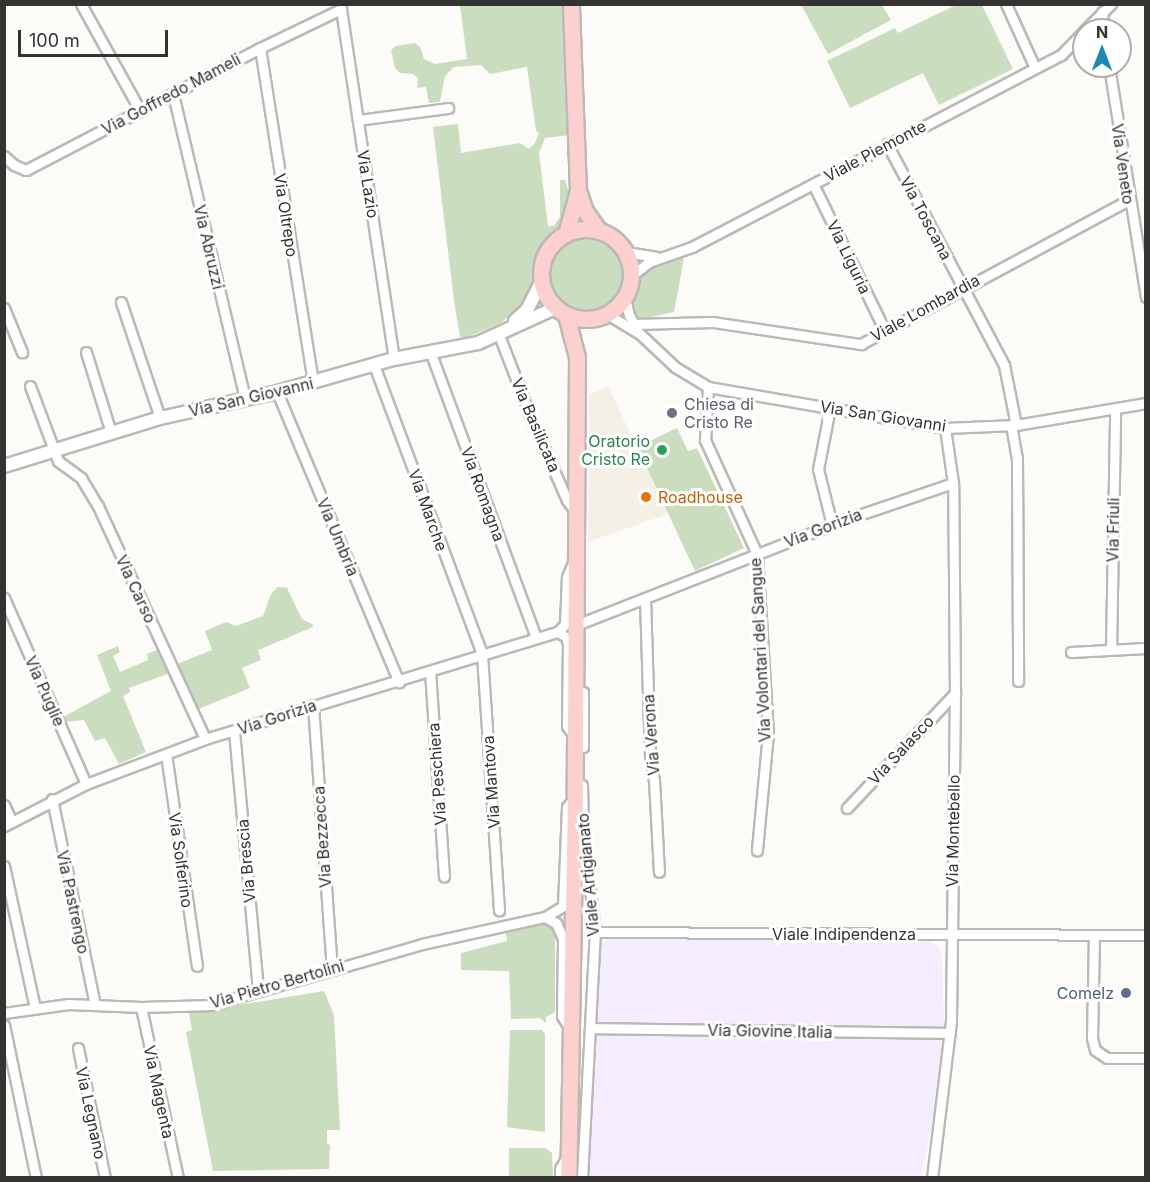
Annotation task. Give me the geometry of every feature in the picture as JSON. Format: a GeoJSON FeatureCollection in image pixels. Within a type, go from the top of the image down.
{"type":"FeatureCollection","features":[{"type":"Feature","properties":{"kind":"main road"},"geometry":{"type":"LineString","coordinates":[[571,4],[578,190],[585,211],[599,231]]}},
{"type":"Feature","properties":{"kind":"main road"},"geometry":{"type":"LineString","coordinates":[[566,234],[578,190]]}},
{"type":"Feature","properties":{"kind":"main road"},"geometry":{"type":"LineString","coordinates":[[577,230],[599,231],[615,239],[626,252],[631,276],[626,298],[607,314],[591,319],[560,311],[546,298],[541,283],[542,262],[547,250],[566,234],[577,230]]}},
{"type":"Feature","properties":{"kind":"main road","name":"Viale Artigianato"},"geometry":{"type":"LineString","coordinates":[[560,311],[577,357]]}},
{"type":"Feature","properties":{"kind":"main road","name":"Viale Artigianato"},"geometry":{"type":"LineString","coordinates":[[568,1178],[576,738],[577,357],[583,334],[591,319]]}},
{"type":"Feature","properties":{"kind":"street"},"geometry":{"type":"LineString","coordinates":[[81,4],[136,105]]}},
{"type":"Feature","properties":{"kind":"street"},"geometry":{"type":"LineString","coordinates":[[1006,4],[1035,68]]}},
{"type":"Feature","properties":{"kind":"street","name":"Viale Piemonte"},"geometry":{"type":"LineString","coordinates":[[1096,18],[1111,4]]}},
{"type":"Feature","properties":{"kind":"street","name":"Via Goffredo Mameli"},"geometry":{"type":"LineString","coordinates":[[4,156],[14,165],[26,170],[260,48],[341,9]]}},
{"type":"Feature","properties":{"kind":"street","name":"Via Lazio"},"geometry":{"type":"LineString","coordinates":[[341,9],[394,359]]}},
{"type":"Feature","properties":{"kind":"street"},"geometry":{"type":"LineString","coordinates":[[1102,12],[1103,18]]}},
{"type":"Feature","properties":{"kind":"street","name":"Viale Piemonte"},"geometry":{"type":"LineString","coordinates":[[631,276],[658,257],[692,247],[1061,55],[1072,43]]}},
{"type":"Feature","properties":{"kind":"street","name":"Via Oltrepo"},"geometry":{"type":"LineString","coordinates":[[260,48],[313,383]]}},
{"type":"Feature","properties":{"kind":"street","name":"Via Veneto"},"geometry":{"type":"LineString","coordinates":[[1112,78],[1128,200],[1146,297]]}},
{"type":"Feature","properties":{"kind":"street","name":"Via Abruzzi"},"geometry":{"type":"LineString","coordinates":[[173,94],[245,399]]}},
{"type":"Feature","properties":{"kind":"street"},"geometry":{"type":"LineString","coordinates":[[358,120],[448,108]]}},
{"type":"Feature","properties":{"kind":"street","name":"Via Toscana"},"geometry":{"type":"LineString","coordinates":[[887,144],[1004,365],[1017,458],[1018,681]]}},
{"type":"Feature","properties":{"kind":"street","name":"Via Liguria"},"geometry":{"type":"LineString","coordinates":[[813,184],[885,331]]}},
{"type":"Feature","properties":{"kind":"street","name":"Viale Lombardia"},"geometry":{"type":"LineString","coordinates":[[637,328],[713,321],[861,344],[1128,200]]}},
{"type":"Feature","properties":{"kind":"street","name":"Viale Piemonte"},"geometry":{"type":"LineString","coordinates":[[626,252],[658,257]]}},
{"type":"Feature","properties":{"kind":"street","name":"Via San Giovanni"},"geometry":{"type":"LineString","coordinates":[[500,335],[527,310],[541,283]]}},
{"type":"Feature","properties":{"kind":"street","name":"Via San Giovanni"},"geometry":{"type":"LineString","coordinates":[[626,298],[637,328]]}},
{"type":"Feature","properties":{"kind":"street"},"geometry":{"type":"LineString","coordinates":[[121,302],[160,418]]}},
{"type":"Feature","properties":{"kind":"street"},"geometry":{"type":"LineString","coordinates":[[4,308],[22,352]]}},
{"type":"Feature","properties":{"kind":"street","name":"Via San Giovanni"},"geometry":{"type":"LineString","coordinates":[[5,465],[160,418],[313,383],[394,359],[466,346],[500,335],[535,315],[560,311]]}},
{"type":"Feature","properties":{"kind":"street","name":"Via San Giovanni"},"geometry":{"type":"LineString","coordinates":[[607,314],[637,328],[675,367],[708,387],[945,428],[1013,425],[1146,403]]}},
{"type":"Feature","properties":{"kind":"street","name":"Via Basilicata"},"geometry":{"type":"LineString","coordinates":[[500,335],[532,423],[567,500],[576,513]]}},
{"type":"Feature","properties":{"kind":"street","name":"Via Romagna"},"geometry":{"type":"LineString","coordinates":[[430,351],[536,637]]}},
{"type":"Feature","properties":{"kind":"street"},"geometry":{"type":"LineString","coordinates":[[86,352],[111,433]]}},
{"type":"Feature","properties":{"kind":"street","name":"Via Marche"},"geometry":{"type":"LineString","coordinates":[[374,365],[482,654]]}},
{"type":"Feature","properties":{"kind":"street","name":"Via Carso"},"geometry":{"type":"LineString","coordinates":[[30,386],[56,451],[58,462],[81,478],[98,506],[204,739]]}},
{"type":"Feature","properties":{"kind":"street","name":"Via Volontari del Sangue"},"geometry":{"type":"LineString","coordinates":[[708,387],[705,440],[757,554],[768,733],[757,850]]}},
{"type":"Feature","properties":{"kind":"street","name":"Via Umbria"},"geometry":{"type":"LineString","coordinates":[[277,392],[399,682]]}},
{"type":"Feature","properties":{"kind":"street"},"geometry":{"type":"LineString","coordinates":[[830,408],[818,469],[832,525]]}},
{"type":"Feature","properties":{"kind":"street","name":"Via Friuli"},"geometry":{"type":"LineString","coordinates":[[1111,650],[1114,410]]}},
{"type":"Feature","properties":{"kind":"street"},"geometry":{"type":"LineString","coordinates":[[945,428],[953,483]]}},
{"type":"Feature","properties":{"kind":"street","name":"Via Gorizia"},"geometry":{"type":"LineString","coordinates":[[576,625],[832,525],[953,483]]}},
{"type":"Feature","properties":{"kind":"street","name":"Via Montebello"},"geometry":{"type":"LineString","coordinates":[[932,1178],[950,1033],[954,693],[953,483]]}},
{"type":"Feature","properties":{"kind":"street"},"geometry":{"type":"LineString","coordinates":[[576,738],[567,726],[568,644],[566,637],[558,632],[565,624],[567,577],[577,553]]}},
{"type":"Feature","properties":{"kind":"street","name":"Via Puglie"},"geometry":{"type":"LineString","coordinates":[[4,598],[86,784]]}},
{"type":"Feature","properties":{"kind":"street","name":"Via Verona"},"geometry":{"type":"LineString","coordinates":[[645,598],[650,756],[654,780],[659,872]]}},
{"type":"Feature","properties":{"kind":"street","name":"Via Gorizia"},"geometry":{"type":"LineString","coordinates":[[8,823],[86,784],[204,739],[313,705],[399,682],[536,637],[558,632]]}},
{"type":"Feature","properties":{"kind":"street","name":"Viale Artigianato"},"geometry":{"type":"LineString","coordinates":[[576,647],[582,663],[583,826],[595,932],[582,1178]]}},
{"type":"Feature","properties":{"kind":"street"},"geometry":{"type":"LineString","coordinates":[[1071,652],[1146,648]]}},
{"type":"Feature","properties":{"kind":"street","name":"Via Mantova"},"geometry":{"type":"LineString","coordinates":[[482,654],[499,910]]}},
{"type":"Feature","properties":{"kind":"street","name":"Via Peschiera"},"geometry":{"type":"LineString","coordinates":[[430,671],[444,877]]}},
{"type":"Feature","properties":{"kind":"street","name":"Via Salasco"},"geometry":{"type":"LineString","coordinates":[[848,808],[954,693]]}},
{"type":"Feature","properties":{"kind":"street","name":"Via Bezzecca"},"geometry":{"type":"LineString","coordinates":[[313,705],[332,969]]}},
{"type":"Feature","properties":{"kind":"street","name":"Via Brescia"},"geometry":{"type":"LineString","coordinates":[[234,731],[258,990]]}},
{"type":"Feature","properties":{"kind":"street","name":"Via Solferino"},"geometry":{"type":"LineString","coordinates":[[166,754],[197,966]]}},
{"type":"Feature","properties":{"kind":"street"},"geometry":{"type":"LineString","coordinates":[[571,1032],[562,1016],[563,939],[556,923],[545,916],[563,906],[567,807],[575,796]]}},
{"type":"Feature","properties":{"kind":"street","name":"Via Pastrengo"},"geometry":{"type":"LineString","coordinates":[[52,799],[95,1005]]}},
{"type":"Feature","properties":{"kind":"street"},"geometry":{"type":"LineString","coordinates":[[4,805],[8,823]]}},
{"type":"Feature","properties":{"kind":"street"},"geometry":{"type":"LineString","coordinates":[[4,866],[34,1008]]}},
{"type":"Feature","properties":{"kind":"street","name":"Via Pietro Bertolini"},"geometry":{"type":"LineString","coordinates":[[4,1013],[68,1004],[141,1007],[211,1005],[422,944],[545,916]]}},
{"type":"Feature","properties":{"kind":"street","name":"Viale Indipendenza"},"geometry":{"type":"LineString","coordinates":[[595,932],[1146,935]]}},
{"type":"Feature","properties":{"kind":"street"},"geometry":{"type":"LineString","coordinates":[[1094,935],[1092,1038],[1095,1050],[1107,1058],[1146,1058]]}},
{"type":"Feature","properties":{"kind":"street","name":"Via Magenta"},"geometry":{"type":"LineString","coordinates":[[141,1007],[178,1178]]}},
{"type":"Feature","properties":{"kind":"street"},"geometry":{"type":"LineString","coordinates":[[4,1025],[36,1178]]}},
{"type":"Feature","properties":{"kind":"street","name":"Via Giovine Italia"},"geometry":{"type":"LineString","coordinates":[[590,1028],[950,1033]]}},
{"type":"Feature","properties":{"kind":"street","name":"Via Legnano"},"geometry":{"type":"LineString","coordinates":[[78,1048],[105,1178]]}},
{"type":"Feature","properties":{"kind":"street"},"geometry":{"type":"LineString","coordinates":[[560,1178],[560,1169],[569,1153]]}},
{"type":"Feature","properties":{"kind":"shaded area"},"geometry":{"type":"Polygon","coordinates":[[[608,386],[668,514],[588,542],[589,395],[608,386]]]}},
{"type":"Feature","properties":{"kind":"shaded area"},"geometry":{"type":"Polygon","coordinates":[[[607,938],[929,942],[938,946],[942,955],[944,1024],[931,1129],[921,1177],[585,1178],[598,950],[607,938]]]}},
{"type":"Feature","properties":{"kind":"green space"},"geometry":{"type":"Polygon","coordinates":[[[460,5],[562,5],[570,135],[545,138],[539,153],[548,226],[554,226],[560,217],[560,180],[565,180],[570,196],[562,223],[539,254],[527,301],[501,323],[465,338],[460,337],[454,301],[433,127],[458,124],[461,153],[520,143],[529,149],[535,143],[539,133],[536,131],[527,67],[490,74],[481,65],[454,67],[445,76],[440,102],[429,103],[426,87],[417,88],[418,78],[413,74],[400,73],[395,68],[391,50],[396,46],[415,43],[420,47],[424,59],[435,64],[467,59],[460,5]]]}},
{"type":"Feature","properties":{"kind":"green space"},"geometry":{"type":"Polygon","coordinates":[[[801,5],[882,5],[891,20],[828,54],[801,5]]]}},
{"type":"Feature","properties":{"kind":"green space"},"geometry":{"type":"Polygon","coordinates":[[[956,5],[982,5],[1013,69],[939,105],[923,73],[850,108],[827,61],[895,28],[898,33],[956,5]]]}},
{"type":"Feature","properties":{"kind":"green space"},"geometry":{"type":"Polygon","coordinates":[[[586,237],[607,243],[617,253],[623,274],[617,295],[607,305],[586,311],[565,305],[555,295],[549,274],[555,253],[565,243],[586,237]]]}},
{"type":"Feature","properties":{"kind":"green space"},"geometry":{"type":"Polygon","coordinates":[[[684,258],[674,312],[638,320],[632,311],[638,277],[649,265],[684,258]]]}},
{"type":"Feature","properties":{"kind":"green space"},"geometry":{"type":"Polygon","coordinates":[[[677,428],[688,451],[697,448],[744,548],[695,571],[637,447],[677,428]]]}},
{"type":"Feature","properties":{"kind":"green space"},"geometry":{"type":"Polygon","coordinates":[[[278,587],[287,588],[302,619],[312,624],[313,627],[258,650],[261,660],[242,668],[250,688],[196,710],[177,664],[212,650],[205,631],[226,622],[236,626],[263,616],[271,594],[278,587]]]}},
{"type":"Feature","properties":{"kind":"green space"},"geometry":{"type":"Polygon","coordinates":[[[118,646],[120,652],[113,656],[120,672],[148,660],[147,654],[159,649],[170,673],[129,688],[130,692],[123,696],[146,752],[119,764],[105,738],[95,741],[84,720],[65,722],[63,717],[111,691],[97,655],[118,646]]]}},
{"type":"Feature","properties":{"kind":"green space"},"geometry":{"type":"Polygon","coordinates":[[[545,922],[555,929],[555,1012],[546,1017],[546,1023],[540,1018],[511,1019],[509,971],[461,970],[461,953],[507,941],[505,927],[545,922]]]}},
{"type":"Feature","properties":{"kind":"green space"},"geometry":{"type":"Polygon","coordinates":[[[324,991],[334,1015],[340,1130],[327,1130],[327,1144],[330,1145],[329,1169],[213,1171],[186,1032],[192,1030],[189,1013],[324,991]]]}},
{"type":"Feature","properties":{"kind":"green space"},"geometry":{"type":"Polygon","coordinates":[[[510,1030],[542,1030],[545,1034],[545,1132],[507,1127],[510,1030]]]}},
{"type":"Feature","properties":{"kind":"green space"},"geometry":{"type":"Polygon","coordinates":[[[509,1148],[545,1148],[552,1153],[553,1177],[509,1177],[509,1148]]]}},
{"type":"Feature","properties":{"kind":"place","name":"Chiesa di Cristo Re"},"geometry":{"type":"Point","coordinates":[672,413]}},
{"type":"Feature","properties":{"kind":"place","name":"Oratorio Cristo Re"},"geometry":{"type":"Point","coordinates":[662,450]}},
{"type":"Feature","properties":{"kind":"place","name":"Roadhouse"},"geometry":{"type":"Point","coordinates":[646,497]}},
{"type":"Feature","properties":{"kind":"place","name":"Comelz"},"geometry":{"type":"Point","coordinates":[1126,993]}}]}
